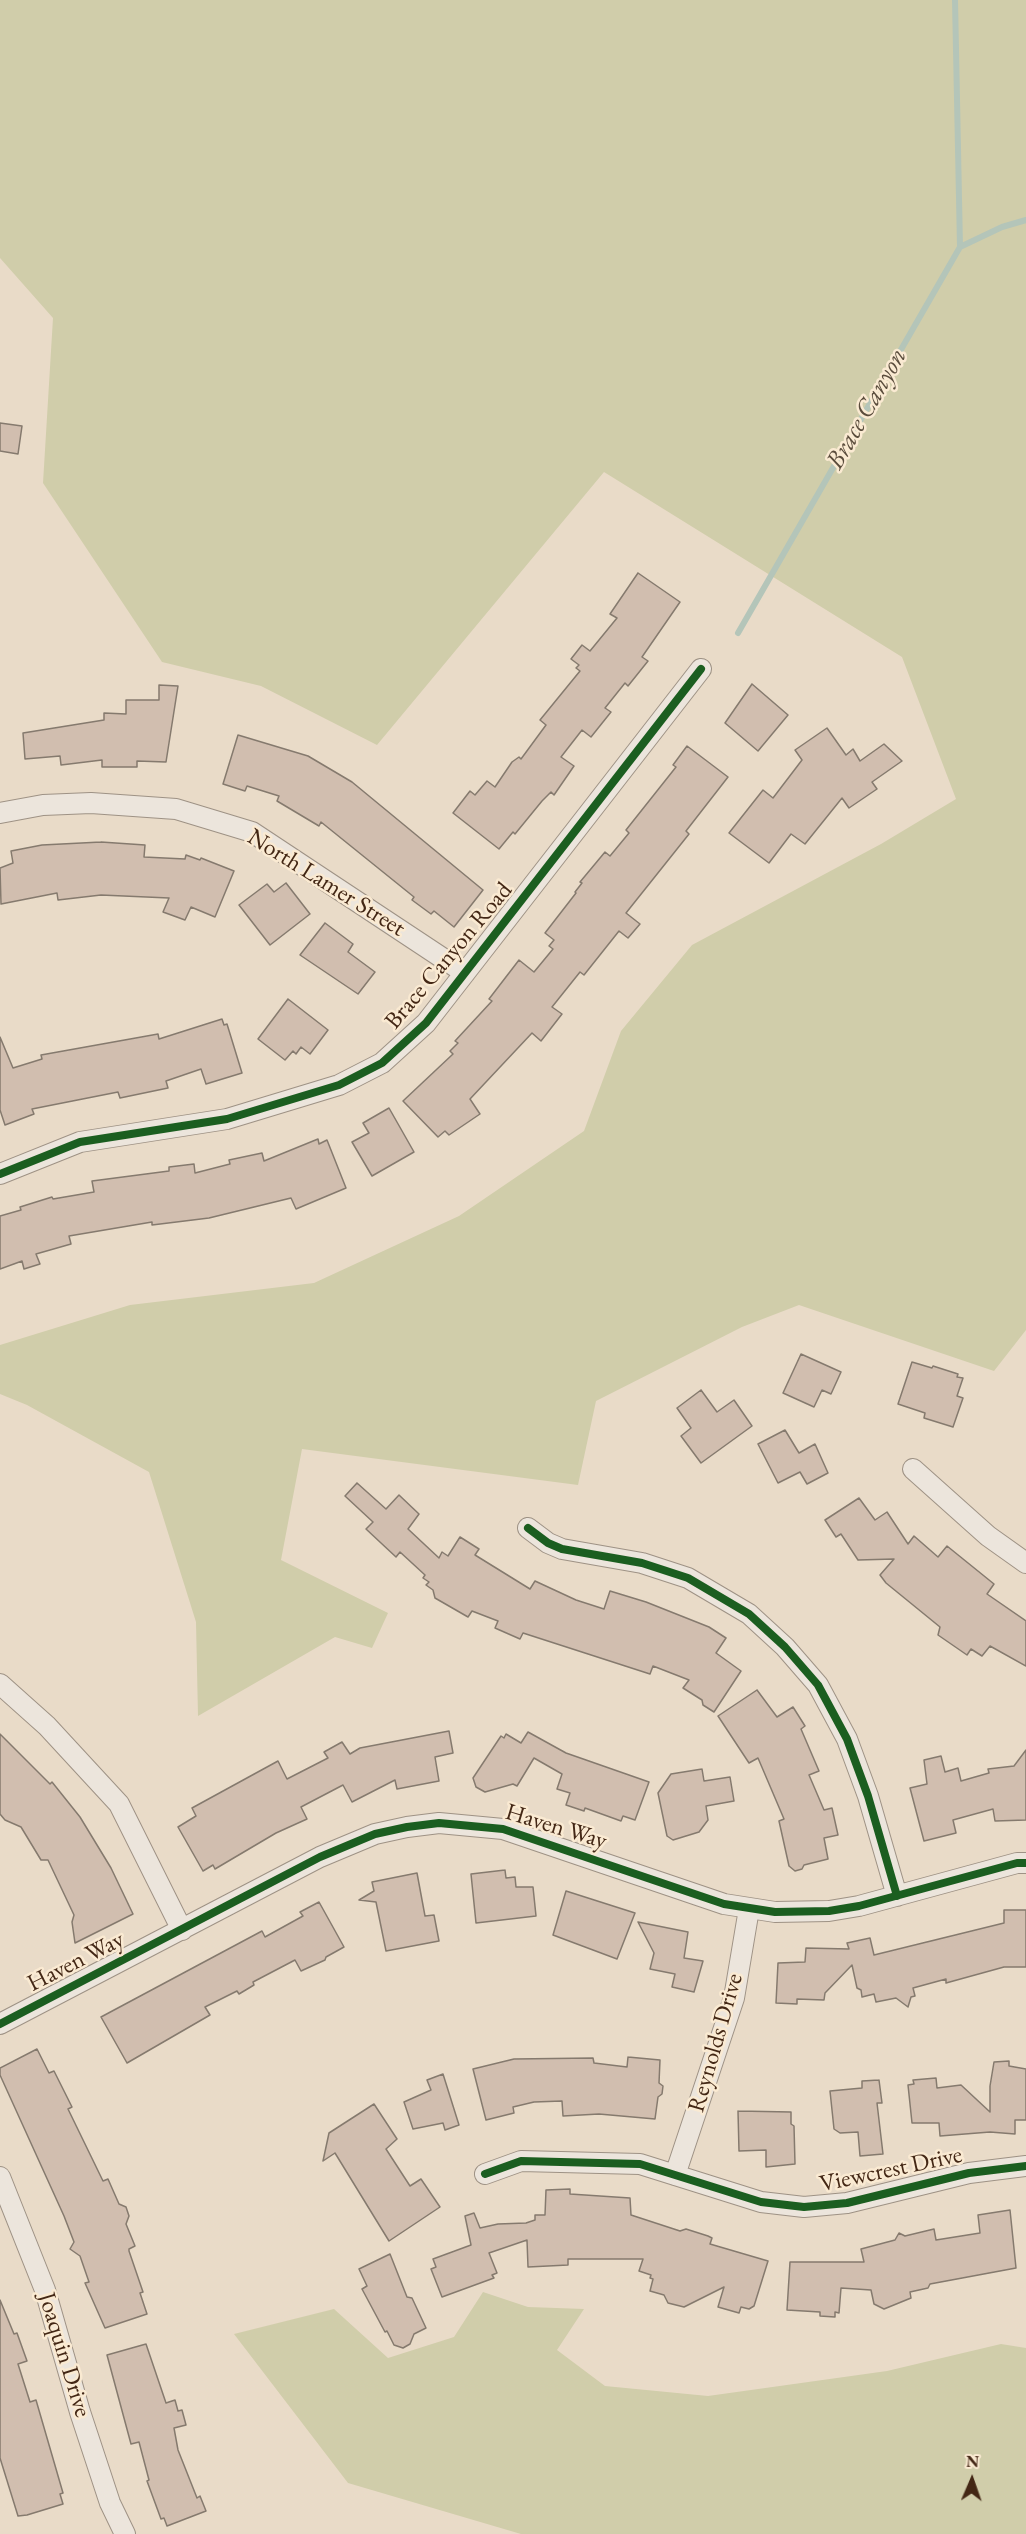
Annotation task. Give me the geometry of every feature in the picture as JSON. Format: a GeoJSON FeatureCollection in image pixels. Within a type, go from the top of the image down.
{"type":"FeatureCollection","features":[{"type":"Feature","properties":{"kind":"street","name":"Brace Canyon Road"},"geometry":{"type":"LineString","coordinates":[[0,1174],[80,1142],[227,1119],[339,1085],[382,1064],[426,1023],[701,669]]}},
{"type":"Feature","properties":{"kind":"street","name":"North Lamer Street"},"geometry":{"type":"LineString","coordinates":[[0,813],[43,805],[92,802],[176,809],[252,832],[465,972]]}},
{"type":"Feature","properties":{"kind":"street"},"geometry":{"type":"LineString","coordinates":[[913,1469],[988,1536],[1026,1563]]}},
{"type":"Feature","properties":{"kind":"street"},"geometry":{"type":"LineString","coordinates":[[528,1528],[548,1543],[562,1548],[642,1563],[688,1578],[729,1600],[779,1640],[818,1685],[844,1731],[865,1786],[897,1896]]}},
{"type":"Feature","properties":{"kind":"street"},"geometry":{"type":"LineString","coordinates":[[0,1684],[47,1726],[119,1804],[182,1930]]}},
{"type":"Feature","properties":{"kind":"street","name":"Haven Way"},"geometry":{"type":"LineString","coordinates":[[0,2024],[347,1845],[375,1834],[439,1823],[503,1829],[724,1904],[749,1909],[801,1913],[829,1911],[897,1896],[1017,1863],[1026,1863]]}},
{"type":"Feature","properties":{"kind":"street","name":"Reynolds Drive"},"geometry":{"type":"LineString","coordinates":[[675,2175],[734,1998],[749,1909]]}},
{"type":"Feature","properties":{"kind":"street","name":"Viewcrest Drive"},"geometry":{"type":"LineString","coordinates":[[485,2174],[521,2161],[640,2164],[761,2202],[804,2207],[847,2204],[969,2173],[1026,2166]]}},
{"type":"Feature","properties":{"kind":"street","name":"Joaquin Drive"},"geometry":{"type":"LineString","coordinates":[[0,2177],[45,2290],[80,2412],[110,2503],[125,2534]]}},
{"type":"Feature","properties":{"kind":"shaded area"},"geometry":{"type":"Polygon","coordinates":[[[0,0],[1026,0],[1026,1330],[994,1371],[799,1305],[742,1327],[596,1401],[578,1485],[302,1449],[281,1560],[388,1613],[372,1648],[335,1637],[198,1716],[196,1622],[149,1472],[27,1405],[0,1394],[0,1345],[130,1305],[314,1283],[459,1216],[584,1131],[621,1031],[692,945],[881,844],[956,799],[902,657],[604,472],[377,745],[261,686],[162,662],[43,483],[53,318],[0,258],[0,0]]]}},
{"type":"Feature","properties":{"kind":"shaded area"},"geometry":{"type":"Polygon","coordinates":[[[483,2292],[528,2307],[584,2309],[557,2350],[605,2386],[708,2396],[887,2371],[1001,2344],[1026,2348],[1026,2534],[521,2534],[348,2483],[234,2334],[334,2309],[388,2358],[454,2337],[483,2292]]]}},
{"type":"Feature","properties":{"kind":"building"},"geometry":{"type":"Polygon","coordinates":[[[0,423],[22,426],[18,454],[0,451],[0,423]]]}},
{"type":"Feature","properties":{"kind":"building"},"geometry":{"type":"Polygon","coordinates":[[[638,573],[680,602],[642,657],[648,661],[628,686],[625,683],[605,708],[611,712],[591,737],[582,730],[561,757],[574,766],[554,795],[551,792],[499,849],[453,813],[470,791],[475,795],[487,781],[495,787],[512,762],[519,757],[521,759],[546,725],[540,720],[580,671],[576,668],[579,665],[571,659],[582,645],[590,651],[617,618],[610,614],[638,573]]]}},
{"type":"Feature","properties":{"kind":"building"},"geometry":{"type":"Polygon","coordinates":[[[752,684],[788,715],[758,751],[725,723],[752,684]]]}},
{"type":"Feature","properties":{"kind":"building"},"geometry":{"type":"Polygon","coordinates":[[[159,685],[178,686],[166,762],[137,761],[137,767],[102,767],[102,760],[61,765],[60,756],[25,759],[23,733],[104,720],[104,713],[126,714],[126,700],[159,700],[159,685]]]}},
{"type":"Feature","properties":{"kind":"building"},"geometry":{"type":"Polygon","coordinates":[[[827,728],[846,755],[853,749],[860,761],[884,744],[902,761],[872,782],[877,789],[849,808],[842,798],[805,844],[791,834],[769,863],[729,833],[763,790],[773,798],[802,760],[795,750],[827,728]]]}},
{"type":"Feature","properties":{"kind":"building"},"geometry":{"type":"Polygon","coordinates":[[[238,735],[308,756],[352,782],[483,890],[454,927],[434,911],[431,914],[412,900],[414,897],[321,822],[319,826],[277,801],[279,796],[247,786],[245,791],[223,784],[238,735]]]}},
{"type":"Feature","properties":{"kind":"building"},"geometry":{"type":"Polygon","coordinates":[[[687,746],[728,777],[686,831],[689,834],[626,913],[640,924],[628,938],[619,931],[584,975],[580,972],[552,1007],[562,1014],[541,1041],[532,1033],[470,1099],[480,1114],[449,1135],[445,1131],[438,1137],[403,1101],[453,1054],[450,1051],[458,1043],[455,1041],[492,1001],[489,999],[519,960],[534,972],[553,949],[549,946],[554,940],[545,933],[576,893],[582,883],[580,882],[605,852],[610,856],[629,833],[626,830],[676,767],[673,765],[687,746]]]}},
{"type":"Feature","properties":{"kind":"building"},"geometry":{"type":"Polygon","coordinates":[[[101,842],[145,845],[144,857],[185,859],[186,855],[200,860],[201,858],[234,871],[215,917],[191,907],[185,920],[163,912],[169,898],[101,895],[58,900],[57,893],[1,904],[0,868],[13,863],[11,851],[42,845],[101,842]]]}},
{"type":"Feature","properties":{"kind":"building"},"geometry":{"type":"Polygon","coordinates":[[[286,883],[310,914],[270,945],[239,905],[267,884],[274,892],[286,883]]]}},
{"type":"Feature","properties":{"kind":"building"},"geometry":{"type":"Polygon","coordinates":[[[325,923],[353,944],[348,952],[375,972],[358,994],[300,955],[325,923]]]}},
{"type":"Feature","properties":{"kind":"building"},"geometry":{"type":"Polygon","coordinates":[[[288,999],[328,1030],[310,1054],[301,1047],[296,1054],[293,1051],[285,1060],[258,1039],[288,999]]]}},
{"type":"Feature","properties":{"kind":"building"},"geometry":{"type":"Polygon","coordinates":[[[222,1019],[224,1025],[227,1024],[242,1073],[206,1084],[201,1069],[166,1081],[168,1088],[120,1098],[118,1092],[32,1109],[34,1114],[5,1125],[0,1110],[0,1037],[13,1068],[42,1059],[41,1055],[158,1034],[159,1039],[222,1019]]]}},
{"type":"Feature","properties":{"kind":"building"},"geometry":{"type":"Polygon","coordinates":[[[389,1108],[414,1152],[372,1176],[352,1142],[369,1133],[363,1123],[389,1108]]]}},
{"type":"Feature","properties":{"kind":"building"},"geometry":{"type":"Polygon","coordinates":[[[318,1139],[319,1144],[327,1140],[346,1188],[296,1209],[291,1198],[209,1218],[152,1225],[152,1222],[69,1236],[71,1244],[36,1254],[40,1264],[24,1269],[22,1261],[0,1269],[0,1216],[21,1210],[20,1207],[52,1197],[53,1199],[94,1192],[92,1181],[169,1171],[169,1167],[194,1164],[195,1173],[230,1164],[229,1160],[262,1153],[264,1161],[318,1139]]]}},
{"type":"Feature","properties":{"kind":"building"},"geometry":{"type":"Polygon","coordinates":[[[801,1354],[841,1372],[831,1394],[822,1390],[814,1407],[783,1393],[801,1354]]]}},
{"type":"Feature","properties":{"kind":"building"},"geometry":{"type":"Polygon","coordinates":[[[912,1362],[932,1368],[933,1366],[958,1374],[957,1377],[963,1378],[957,1396],[963,1398],[953,1427],[924,1418],[925,1413],[898,1404],[912,1362]]]}},
{"type":"Feature","properties":{"kind":"building"},"geometry":{"type":"Polygon","coordinates":[[[701,1390],[717,1412],[734,1400],[752,1426],[701,1463],[681,1436],[691,1428],[677,1408],[701,1390]]]}},
{"type":"Feature","properties":{"kind":"building"},"geometry":{"type":"Polygon","coordinates":[[[785,1430],[799,1453],[815,1444],[828,1473],[807,1484],[800,1472],[778,1483],[758,1444],[785,1430]]]}},
{"type":"Feature","properties":{"kind":"building"},"geometry":{"type":"Polygon","coordinates":[[[357,1483],[386,1509],[399,1495],[419,1514],[408,1529],[439,1558],[442,1552],[448,1556],[460,1537],[479,1549],[475,1555],[530,1589],[535,1581],[576,1600],[604,1609],[610,1591],[646,1602],[709,1627],[726,1638],[716,1653],[741,1671],[714,1712],[703,1705],[702,1700],[683,1688],[689,1680],[653,1666],[650,1674],[523,1633],[520,1639],[495,1628],[498,1621],[472,1611],[468,1617],[435,1598],[433,1590],[426,1585],[429,1582],[423,1578],[425,1575],[400,1552],[396,1557],[366,1529],[373,1522],[345,1496],[357,1483]]]}},
{"type":"Feature","properties":{"kind":"building"},"geometry":{"type":"Polygon","coordinates":[[[859,1498],[875,1520],[887,1512],[908,1544],[914,1536],[938,1557],[947,1546],[994,1584],[987,1594],[1026,1621],[1026,1666],[990,1646],[982,1656],[971,1649],[967,1655],[938,1635],[940,1627],[886,1583],[880,1575],[894,1559],[858,1560],[841,1534],[836,1537],[825,1520],[859,1498]]]}},
{"type":"Feature","properties":{"kind":"building"},"geometry":{"type":"Polygon","coordinates":[[[757,1690],[777,1717],[793,1707],[805,1726],[801,1729],[819,1771],[809,1775],[824,1810],[832,1808],[838,1835],[824,1838],[828,1859],[804,1865],[802,1869],[795,1871],[789,1866],[779,1821],[784,1819],[758,1758],[749,1763],[718,1716],[757,1690]]]}},
{"type":"Feature","properties":{"kind":"building"},"geometry":{"type":"Polygon","coordinates":[[[449,1731],[453,1753],[435,1757],[439,1781],[397,1789],[395,1780],[352,1802],[343,1785],[301,1807],[307,1819],[276,1833],[215,1869],[213,1865],[203,1871],[178,1827],[196,1816],[192,1808],[278,1761],[287,1779],[328,1758],[324,1752],[342,1742],[350,1754],[360,1748],[449,1731]]]}},
{"type":"Feature","properties":{"kind":"building"},"geometry":{"type":"Polygon","coordinates":[[[528,1732],[566,1753],[649,1782],[635,1820],[623,1816],[621,1821],[585,1808],[584,1811],[566,1805],[570,1793],[557,1789],[562,1774],[534,1758],[517,1786],[513,1784],[485,1792],[476,1787],[473,1778],[501,1736],[504,1738],[506,1734],[521,1743],[528,1732]]]}},
{"type":"Feature","properties":{"kind":"building"},"geometry":{"type":"Polygon","coordinates":[[[0,1734],[50,1784],[52,1782],[80,1817],[111,1868],[133,1914],[75,1943],[72,1922],[74,1915],[48,1860],[41,1860],[21,1827],[5,1820],[0,1814],[0,1734]]]}},
{"type":"Feature","properties":{"kind":"building"},"geometry":{"type":"Polygon","coordinates":[[[1026,1750],[1026,1820],[995,1821],[993,1809],[953,1820],[956,1833],[924,1841],[910,1788],[927,1784],[924,1760],[941,1756],[945,1772],[958,1768],[961,1781],[989,1773],[988,1769],[1014,1766],[1026,1750]]]}},
{"type":"Feature","properties":{"kind":"building"},"geometry":{"type":"Polygon","coordinates":[[[702,1769],[704,1781],[730,1777],[734,1801],[706,1806],[708,1820],[699,1832],[673,1840],[667,1836],[658,1793],[671,1774],[702,1769]]]}},
{"type":"Feature","properties":{"kind":"building"},"geometry":{"type":"Polygon","coordinates":[[[505,1870],[506,1878],[515,1877],[516,1887],[533,1887],[536,1916],[476,1923],[471,1874],[505,1870]]]}},
{"type":"Feature","properties":{"kind":"building"},"geometry":{"type":"Polygon","coordinates":[[[417,1873],[425,1916],[434,1915],[439,1941],[386,1951],[376,1902],[359,1900],[374,1891],[372,1882],[417,1873]]]}},
{"type":"Feature","properties":{"kind":"building"},"geometry":{"type":"Polygon","coordinates":[[[566,1891],[635,1913],[617,1959],[553,1935],[566,1891]]]}},
{"type":"Feature","properties":{"kind":"building"},"geometry":{"type":"Polygon","coordinates":[[[319,1902],[344,1947],[326,1957],[325,1960],[301,1971],[295,1960],[253,1982],[254,1985],[239,1994],[237,1991],[205,2007],[210,2015],[127,2063],[101,2017],[262,1931],[265,1937],[303,1916],[300,1912],[319,1902]]]}},
{"type":"Feature","properties":{"kind":"building"},"geometry":{"type":"Polygon","coordinates":[[[1004,1910],[1026,1910],[1026,1967],[1004,1967],[946,1983],[946,1979],[913,1988],[915,1996],[911,1997],[908,2007],[896,1998],[876,2002],[874,1994],[862,1997],[861,1990],[857,1988],[852,1965],[825,1993],[824,2000],[797,1999],[797,2004],[776,2003],[778,1963],[805,1962],[806,1948],[849,1949],[847,1943],[870,1938],[874,1955],[1004,1923],[1004,1910]]]}},
{"type":"Feature","properties":{"kind":"building"},"geometry":{"type":"Polygon","coordinates":[[[638,1922],[688,1932],[684,1958],[703,1961],[694,1992],[672,1987],[675,1974],[650,1969],[654,1953],[638,1922]]]}},
{"type":"Feature","properties":{"kind":"building"},"geometry":{"type":"Polygon","coordinates":[[[37,2049],[49,2073],[54,2071],[72,2107],[68,2109],[103,2181],[108,2179],[119,2204],[126,2207],[129,2216],[126,2224],[135,2246],[129,2251],[143,2292],[140,2293],[147,2314],[105,2328],[85,2283],[89,2282],[80,2256],[70,2249],[74,2242],[64,2216],[0,2075],[0,2068],[37,2049]]]}},
{"type":"Feature","properties":{"kind":"building"},"geometry":{"type":"Polygon","coordinates":[[[628,2057],[660,2060],[659,2083],[663,2086],[662,2094],[658,2097],[655,2119],[599,2114],[563,2116],[562,2101],[534,2102],[513,2107],[514,2113],[486,2120],[473,2069],[514,2059],[593,2058],[594,2063],[627,2067],[628,2057]]]}},
{"type":"Feature","properties":{"kind":"building"},"geometry":{"type":"Polygon","coordinates":[[[1009,2061],[1009,2066],[1026,2069],[1026,2120],[1015,2120],[1015,2134],[990,2132],[940,2136],[939,2123],[912,2123],[908,2085],[914,2084],[913,2080],[936,2078],[937,2088],[961,2085],[990,2112],[990,2086],[994,2062],[1009,2061]]]}},
{"type":"Feature","properties":{"kind":"building"},"geometry":{"type":"Polygon","coordinates":[[[443,2074],[459,2125],[445,2130],[443,2123],[413,2129],[404,2102],[431,2090],[427,2080],[443,2074]]]}},
{"type":"Feature","properties":{"kind":"building"},"geometry":{"type":"Polygon","coordinates":[[[879,2080],[882,2103],[877,2103],[883,2154],[860,2156],[858,2132],[840,2133],[834,2129],[830,2091],[862,2088],[862,2081],[879,2080]]]}},
{"type":"Feature","properties":{"kind":"building"},"geometry":{"type":"Polygon","coordinates":[[[374,2104],[397,2139],[386,2149],[410,2186],[421,2179],[440,2207],[389,2241],[335,2153],[323,2161],[329,2133],[374,2104]]]}},
{"type":"Feature","properties":{"kind":"building"},"geometry":{"type":"Polygon","coordinates":[[[738,2111],[791,2112],[791,2124],[794,2126],[795,2164],[766,2167],[766,2150],[739,2151],[738,2111]]]}},
{"type":"Feature","properties":{"kind":"building"},"geometry":{"type":"Polygon","coordinates":[[[570,2189],[570,2194],[630,2198],[631,2215],[680,2231],[686,2229],[708,2236],[712,2238],[710,2244],[768,2261],[754,2306],[749,2309],[741,2307],[739,2313],[718,2307],[724,2287],[684,2307],[668,2303],[664,2295],[650,2291],[653,2279],[650,2278],[651,2275],[639,2271],[643,2259],[568,2259],[568,2265],[528,2267],[527,2240],[489,2253],[497,2273],[492,2275],[494,2278],[442,2297],[431,2269],[436,2267],[433,2259],[471,2245],[465,2216],[474,2213],[480,2228],[498,2224],[526,2223],[535,2220],[535,2215],[545,2215],[546,2190],[570,2189]]]}},
{"type":"Feature","properties":{"kind":"building"},"geometry":{"type":"Polygon","coordinates":[[[1010,2210],[1016,2268],[930,2284],[928,2288],[910,2292],[911,2298],[884,2309],[874,2304],[871,2290],[841,2288],[839,2313],[835,2312],[835,2317],[820,2316],[820,2312],[787,2310],[790,2262],[864,2262],[861,2249],[895,2240],[899,2233],[905,2236],[934,2229],[936,2240],[980,2233],[978,2215],[1010,2210]]]}},
{"type":"Feature","properties":{"kind":"building"},"geometry":{"type":"Polygon","coordinates":[[[390,2254],[407,2297],[412,2298],[426,2328],[414,2334],[410,2344],[403,2348],[394,2345],[387,2331],[385,2332],[362,2289],[367,2286],[359,2269],[390,2254]]]}},
{"type":"Feature","properties":{"kind":"building"},"geometry":{"type":"Polygon","coordinates":[[[0,2300],[14,2334],[17,2333],[27,2361],[18,2364],[30,2402],[36,2400],[63,2493],[60,2494],[63,2504],[18,2516],[0,2458],[0,2300]]]}},
{"type":"Feature","properties":{"kind":"building"},"geometry":{"type":"Polygon","coordinates":[[[146,2344],[166,2403],[175,2400],[178,2411],[182,2410],[186,2425],[174,2428],[178,2450],[197,2498],[200,2496],[206,2511],[167,2526],[164,2518],[161,2519],[147,2481],[149,2480],[139,2442],[131,2444],[107,2355],[146,2344]]]}},
{"type":"Feature","properties":{"kind":"waterway"},"geometry":{"type":"LineString","coordinates":[[955,0],[960,247]]}},
{"type":"Feature","properties":{"kind":"waterway","name":"Brace Canyon"},"geometry":{"type":"LineString","coordinates":[[738,633],[960,247],[1002,227],[1026,220]]}},
{"type":"Feature","properties":{"kind":"cycle path"},"geometry":{"type":"LineString","coordinates":[[0,1174],[80,1142],[227,1119],[339,1085],[382,1063],[426,1023],[701,669]]}},
{"type":"Feature","properties":{"kind":"cycle path"},"geometry":{"type":"LineString","coordinates":[[528,1528],[548,1543],[562,1549],[642,1563],[688,1578],[749,1614],[785,1647],[818,1685],[847,1739],[868,1796],[897,1896]]}},
{"type":"Feature","properties":{"kind":"cycle path"},"geometry":{"type":"LineString","coordinates":[[0,2024],[320,1857],[375,1834],[407,1827],[439,1823],[503,1829],[724,1904],[775,1912],[829,1911],[859,1906],[1017,1863],[1026,1863]]}},
{"type":"Feature","properties":{"kind":"cycle path"},"geometry":{"type":"LineString","coordinates":[[485,2174],[521,2161],[640,2164],[761,2202],[804,2207],[847,2203],[969,2173],[1026,2166]]}}]}
